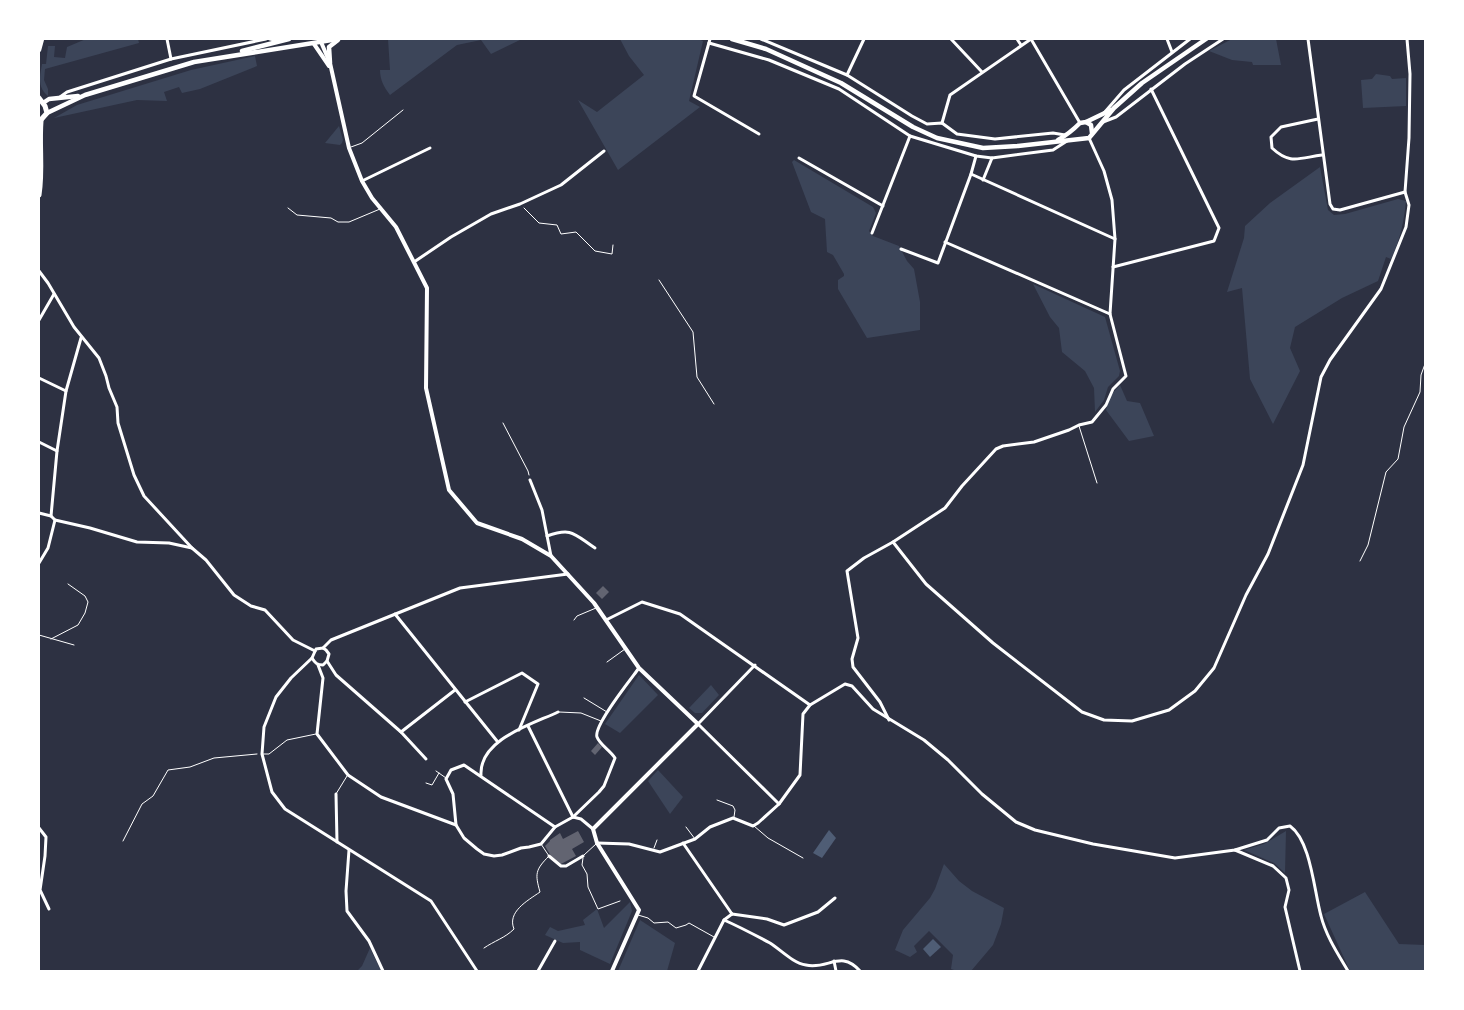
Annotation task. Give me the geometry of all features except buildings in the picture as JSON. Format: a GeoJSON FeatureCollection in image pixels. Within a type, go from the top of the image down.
{"type":"FeatureCollection","features":[{"type":"Feature","properties":{"kind":"highway"},"geometry":{"type":"LineString","coordinates":[[39,195],[42,177],[40,121],[47,113],[41,100]]}},
{"type":"Feature","properties":{"kind":"main road"},"geometry":{"type":"LineString","coordinates":[[39,50],[42,39]]}},
{"type":"Feature","properties":{"kind":"main road"},"geometry":{"type":"LineString","coordinates":[[219,58],[289,39]]}},
{"type":"Feature","properties":{"kind":"main road"},"geometry":{"type":"LineString","coordinates":[[301,39],[304,44]]}},
{"type":"Feature","properties":{"kind":"main road"},"geometry":{"type":"LineString","coordinates":[[47,113],[85,95],[194,62],[338,39]]}},
{"type":"Feature","properties":{"kind":"main road"},"geometry":{"type":"LineString","coordinates":[[330,65],[329,48],[338,39]]}},
{"type":"Feature","properties":{"kind":"main road"},"geometry":{"type":"LineString","coordinates":[[732,39],[766,49],[841,83],[913,127],[937,138],[983,148],[1018,146],[1068,138],[1089,138],[1114,108],[1142,83],[1206,39]]}},
{"type":"Feature","properties":{"kind":"main road"},"geometry":{"type":"LineString","coordinates":[[41,100],[85,95]]}},
{"type":"Feature","properties":{"kind":"main road"},"geometry":{"type":"LineString","coordinates":[[1068,138],[1080,123],[1086,122],[1114,108]]}},
{"type":"Feature","properties":{"kind":"main road"},"geometry":{"type":"LineString","coordinates":[[1086,122],[1091,125],[1092,133]]}},
{"type":"Feature","properties":{"kind":"main road"},"geometry":{"type":"LineString","coordinates":[[1076,128],[1076,134],[1080,138]]}},
{"type":"Feature","properties":{"kind":"street"},"geometry":{"type":"LineString","coordinates":[[167,39],[171,59]]}},
{"type":"Feature","properties":{"kind":"street"},"geometry":{"type":"LineString","coordinates":[[58,98],[67,92],[171,59],[266,39]]}},
{"type":"Feature","properties":{"kind":"street"},"geometry":{"type":"LineString","coordinates":[[270,39],[281,41]]}},
{"type":"Feature","properties":{"kind":"street"},"geometry":{"type":"LineString","coordinates":[[761,39],[847,75],[927,124],[942,123],[957,134],[995,139],[1052,133],[1068,138]]}},
{"type":"Feature","properties":{"kind":"street"},"geometry":{"type":"LineString","coordinates":[[847,75],[864,39]]}},
{"type":"Feature","properties":{"kind":"street"},"geometry":{"type":"LineString","coordinates":[[951,39],[982,72]]}},
{"type":"Feature","properties":{"kind":"street"},"geometry":{"type":"LineString","coordinates":[[1017,39],[1021,45]]}},
{"type":"Feature","properties":{"kind":"street"},"geometry":{"type":"LineString","coordinates":[[942,123],[950,95],[1031,39],[1080,123]]}},
{"type":"Feature","properties":{"kind":"street"},"geometry":{"type":"LineString","coordinates":[[1167,39],[1172,52]]}},
{"type":"Feature","properties":{"kind":"street"},"geometry":{"type":"LineString","coordinates":[[1104,113],[1124,90],[1190,39]]}},
{"type":"Feature","properties":{"kind":"street"},"geometry":{"type":"LineString","coordinates":[[1101,123],[1116,117],[1185,64],[1223,39]]}},
{"type":"Feature","properties":{"kind":"street"},"geometry":{"type":"LineString","coordinates":[[1308,39],[1322,155],[1330,204],[1333,209],[1340,210],[1405,192]]}},
{"type":"Feature","properties":{"kind":"street"},"geometry":{"type":"LineString","coordinates":[[893,542],[926,584],[993,643],[1082,712],[1104,720],[1132,721],[1169,710],[1195,691],[1214,668],[1246,594],[1268,554],[1303,464],[1322,377],[1330,360],[1381,289],[1406,227],[1409,205],[1405,192],[1409,138],[1410,74],[1407,39]]}},
{"type":"Feature","properties":{"kind":"street"},"geometry":{"type":"LineString","coordinates":[[318,41],[330,65]]}},
{"type":"Feature","properties":{"kind":"street"},"geometry":{"type":"LineString","coordinates":[[318,41],[330,65],[349,148],[362,181],[396,227],[427,288],[426,388],[449,490],[477,523],[522,539],[551,556],[598,608],[639,668],[779,804]]}},
{"type":"Feature","properties":{"kind":"street"},"geometry":{"type":"LineString","coordinates":[[759,134],[694,96],[709,41],[769,60],[839,89],[910,136],[976,156],[992,158],[1054,150],[1068,138]]}},
{"type":"Feature","properties":{"kind":"street"},"geometry":{"type":"LineString","coordinates":[[1113,267],[1214,241],[1219,228],[1151,89]]}},
{"type":"Feature","properties":{"kind":"street"},"geometry":{"type":"LineString","coordinates":[[1318,119],[1281,127],[1271,137],[1272,148],[1281,157],[1289,160],[1322,155]]}},
{"type":"Feature","properties":{"kind":"street"},"geometry":{"type":"LineString","coordinates":[[872,233],[910,136]]}},
{"type":"Feature","properties":{"kind":"street"},"geometry":{"type":"LineString","coordinates":[[889,720],[880,702],[853,668],[852,659],[858,638],[847,571],[864,558],[893,542],[945,508],[962,486],[996,450],[1003,446],[1034,442],[1092,422],[1106,405],[1113,389],[1126,376],[1110,314],[1115,239],[1112,200],[1104,171],[1089,138]]}},
{"type":"Feature","properties":{"kind":"street"},"geometry":{"type":"LineString","coordinates":[[362,181],[430,148]]}},
{"type":"Feature","properties":{"kind":"street"},"geometry":{"type":"LineString","coordinates":[[414,262],[451,237],[491,214],[520,204],[561,185],[604,151]]}},
{"type":"Feature","properties":{"kind":"street"},"geometry":{"type":"LineString","coordinates":[[901,249],[938,263],[976,156]]}},
{"type":"Feature","properties":{"kind":"street"},"geometry":{"type":"LineString","coordinates":[[799,158],[883,206]]}},
{"type":"Feature","properties":{"kind":"street"},"geometry":{"type":"LineString","coordinates":[[984,180],[992,158]]}},
{"type":"Feature","properties":{"kind":"street"},"geometry":{"type":"LineString","coordinates":[[971,174],[1115,239]]}},
{"type":"Feature","properties":{"kind":"street"},"geometry":{"type":"LineString","coordinates":[[945,242],[1110,314]]}},
{"type":"Feature","properties":{"kind":"street"},"geometry":{"type":"LineString","coordinates":[[39,270],[104,368],[108,388],[117,407],[118,423],[134,475],[144,496],[192,548],[206,560],[234,595],[251,606],[264,610],[293,640],[314,651]]}},
{"type":"Feature","properties":{"kind":"street"},"geometry":{"type":"LineString","coordinates":[[39,320],[54,294]]}},
{"type":"Feature","properties":{"kind":"street"},"geometry":{"type":"LineString","coordinates":[[51,516],[57,451],[66,391],[82,337]]}},
{"type":"Feature","properties":{"kind":"street"},"geometry":{"type":"LineString","coordinates":[[39,378],[66,391]]}},
{"type":"Feature","properties":{"kind":"street"},"geometry":{"type":"LineString","coordinates":[[39,442],[57,451]]}},
{"type":"Feature","properties":{"kind":"street"},"geometry":{"type":"LineString","coordinates":[[530,480],[542,510],[551,556]]}},
{"type":"Feature","properties":{"kind":"street"},"geometry":{"type":"LineString","coordinates":[[39,513],[51,516],[55,520],[137,542],[169,543],[192,548]]}},
{"type":"Feature","properties":{"kind":"street"},"geometry":{"type":"LineString","coordinates":[[39,563],[48,548],[55,520]]}},
{"type":"Feature","properties":{"kind":"street"},"geometry":{"type":"LineString","coordinates":[[547,536],[570,531],[595,548]]}},
{"type":"Feature","properties":{"kind":"street"},"geometry":{"type":"LineString","coordinates":[[477,971],[431,901],[285,810],[272,792],[262,754],[264,727],[276,697],[291,678],[312,658],[314,651],[322,648],[331,640],[460,588],[568,574]]}},
{"type":"Feature","properties":{"kind":"street"},"geometry":{"type":"LineString","coordinates":[[606,620],[642,602],[680,614],[810,705]]}},
{"type":"Feature","properties":{"kind":"street"},"geometry":{"type":"LineString","coordinates":[[395,614],[498,741]]}},
{"type":"Feature","properties":{"kind":"street"},"geometry":{"type":"LineString","coordinates":[[318,665],[323,665],[327,661],[329,654],[322,648]]}},
{"type":"Feature","properties":{"kind":"street"},"geometry":{"type":"LineString","coordinates":[[312,658],[318,665],[323,678],[317,734],[348,775],[381,797],[456,825]]}},
{"type":"Feature","properties":{"kind":"street"},"geometry":{"type":"LineString","coordinates":[[327,661],[336,675],[401,732],[426,759]]}},
{"type":"Feature","properties":{"kind":"street"},"geometry":{"type":"LineString","coordinates":[[594,828],[755,665]]}},
{"type":"Feature","properties":{"kind":"street"},"geometry":{"type":"LineString","coordinates":[[555,828],[464,765],[451,770],[446,779],[453,794],[456,825],[464,838],[484,854],[502,855],[521,848],[529,848],[541,844],[555,828],[573,817],[604,786],[615,758],[597,738],[596,731],[607,712],[639,668]]}},
{"type":"Feature","properties":{"kind":"street"},"geometry":{"type":"LineString","coordinates":[[465,702],[522,673],[538,684],[519,730]]}},
{"type":"Feature","properties":{"kind":"street"},"geometry":{"type":"LineString","coordinates":[[597,843],[629,844],[660,852],[695,839],[710,827],[733,818],[753,826],[758,823],[779,804],[800,775],[803,714],[810,705],[846,684],[852,686],[873,709],[924,740],[948,760],[982,794],[1016,822],[1035,830],[1093,844],[1175,858],[1235,850],[1267,840],[1279,828],[1290,826],[1300,835],[1316,888],[1321,916],[1331,943],[1348,971]]}},
{"type":"Feature","properties":{"kind":"street"},"geometry":{"type":"LineString","coordinates":[[401,732],[455,690]]}},
{"type":"Feature","properties":{"kind":"street"},"geometry":{"type":"LineString","coordinates":[[481,775],[486,758],[498,741],[558,712]]}},
{"type":"Feature","properties":{"kind":"street"},"geometry":{"type":"LineString","coordinates":[[528,726],[573,817],[581,819],[594,828],[597,843],[640,910],[612,971]]}},
{"type":"Feature","properties":{"kind":"street"},"geometry":{"type":"LineString","coordinates":[[336,794],[337,842]]}},
{"type":"Feature","properties":{"kind":"street"},"geometry":{"type":"LineString","coordinates":[[39,828],[46,838],[40,890],[49,909]]}},
{"type":"Feature","properties":{"kind":"street"},"geometry":{"type":"LineString","coordinates":[[683,843],[732,914]]}},
{"type":"Feature","properties":{"kind":"street"},"geometry":{"type":"LineString","coordinates":[[349,850],[346,891],[348,911],[370,941],[383,971]]}},
{"type":"Feature","properties":{"kind":"street"},"geometry":{"type":"LineString","coordinates":[[1235,850],[1273,866],[1286,878],[1289,890],[1285,907],[1300,971]]}},
{"type":"Feature","properties":{"kind":"street"},"geometry":{"type":"LineString","coordinates":[[549,856],[561,866],[566,866],[583,856]]}},
{"type":"Feature","properties":{"kind":"street"},"geometry":{"type":"LineString","coordinates":[[698,971],[724,920],[732,914],[767,919],[784,925],[818,912],[835,898]]}},
{"type":"Feature","properties":{"kind":"street"},"geometry":{"type":"LineString","coordinates":[[724,920],[769,943],[802,964],[809,966],[844,960],[852,963],[860,971]]}},
{"type":"Feature","properties":{"kind":"street"},"geometry":{"type":"LineString","coordinates":[[538,971],[555,941]]}},
{"type":"Feature","properties":{"kind":"street"},"geometry":{"type":"LineString","coordinates":[[834,962],[836,971]]}},
{"type":"Feature","properties":{"kind":"lane"},"geometry":{"type":"LineString","coordinates":[[349,148],[362,142],[404,110]]}},
{"type":"Feature","properties":{"kind":"lane"},"geometry":{"type":"LineString","coordinates":[[288,208],[297,215],[332,218],[338,222],[349,222],[381,209]]}},
{"type":"Feature","properties":{"kind":"lane"},"geometry":{"type":"LineString","coordinates":[[1079,425],[1097,483]]}},
{"type":"Feature","properties":{"kind":"lane"},"geometry":{"type":"LineString","coordinates":[[574,620],[577,616],[598,608]]}},
{"type":"Feature","properties":{"kind":"lane"},"geometry":{"type":"LineString","coordinates":[[607,662],[625,648]]}},
{"type":"Feature","properties":{"kind":"lane"},"geometry":{"type":"LineString","coordinates":[[584,698],[607,712]]}},
{"type":"Feature","properties":{"kind":"lane"},"geometry":{"type":"LineString","coordinates":[[558,712],[581,713],[601,721]]}},
{"type":"Feature","properties":{"kind":"lane"},"geometry":{"type":"LineString","coordinates":[[262,754],[268,754],[287,740],[317,734]]}},
{"type":"Feature","properties":{"kind":"lane"},"geometry":{"type":"LineString","coordinates":[[436,771],[446,779]]}},
{"type":"Feature","properties":{"kind":"lane"},"geometry":{"type":"LineString","coordinates":[[426,783],[432,786],[439,773]]}},
{"type":"Feature","properties":{"kind":"lane"},"geometry":{"type":"LineString","coordinates":[[336,794],[348,775]]}},
{"type":"Feature","properties":{"kind":"lane"},"geometry":{"type":"LineString","coordinates":[[717,800],[733,806],[735,810],[733,818]]}},
{"type":"Feature","properties":{"kind":"lane"},"geometry":{"type":"LineString","coordinates":[[753,826],[768,838],[803,858]]}},
{"type":"Feature","properties":{"kind":"lane"},"geometry":{"type":"LineString","coordinates":[[686,827],[695,839]]}},
{"type":"Feature","properties":{"kind":"lane"},"geometry":{"type":"LineString","coordinates":[[653,851],[657,840]]}},
{"type":"Feature","properties":{"kind":"lane"},"geometry":{"type":"LineString","coordinates":[[597,843],[583,856],[582,865],[587,874],[588,887],[598,909],[620,901]]}},
{"type":"Feature","properties":{"kind":"lane"},"geometry":{"type":"LineString","coordinates":[[484,948],[494,941],[506,938],[514,929],[512,917],[524,903],[540,892],[536,877],[539,866],[549,856],[541,844]]}},
{"type":"Feature","properties":{"kind":"lane"},"geometry":{"type":"LineString","coordinates":[[637,914],[648,918],[654,923],[668,922],[676,928],[686,926],[688,922],[714,938]]}},
{"type":"Feature","properties":{"kind":"path"},"geometry":{"type":"LineString","coordinates":[[520,204],[539,223],[557,224],[561,234],[576,232],[595,251],[612,254],[614,245]]}},
{"type":"Feature","properties":{"kind":"path"},"geometry":{"type":"LineString","coordinates":[[659,280],[692,332],[697,377],[714,404]]}},
{"type":"Feature","properties":{"kind":"path"},"geometry":{"type":"LineString","coordinates":[[1360,561],[1368,545],[1386,472],[1398,459],[1404,427],[1420,392],[1420,375],[1425,364]]}},
{"type":"Feature","properties":{"kind":"path"},"geometry":{"type":"LineString","coordinates":[[502,423],[528,471],[530,480]]}},
{"type":"Feature","properties":{"kind":"path"},"geometry":{"type":"LineString","coordinates":[[51,639],[78,625],[86,613],[88,602],[85,596],[68,584]]}},
{"type":"Feature","properties":{"kind":"path"},"geometry":{"type":"LineString","coordinates":[[39,635],[74,645]]}},
{"type":"Feature","properties":{"kind":"path"},"geometry":{"type":"LineString","coordinates":[[123,841],[142,804],[153,796],[168,770],[190,767],[214,758],[262,754]]}},
{"type":"Feature","properties":{"kind":"shaded area"},"geometry":{"type":"Polygon","coordinates":[[[86,39],[138,39],[139,43],[45,69],[44,80],[48,89],[48,96],[42,89],[40,77],[42,64],[46,64],[48,46],[55,46],[54,57],[65,58],[67,47],[86,39]]]}},
{"type":"Feature","properties":{"kind":"shaded area"},"geometry":{"type":"Polygon","coordinates":[[[388,39],[522,39],[491,54],[481,40],[457,45],[390,95],[383,83],[380,70],[390,70],[388,39]]]}},
{"type":"Feature","properties":{"kind":"shaded area"},"geometry":{"type":"Polygon","coordinates":[[[620,39],[698,39],[703,41],[689,101],[700,107],[618,170],[578,100],[597,112],[644,75],[629,56],[620,39]]]}},
{"type":"Feature","properties":{"kind":"shaded area"},"geometry":{"type":"Polygon","coordinates":[[[1232,39],[1276,39],[1281,65],[1253,65],[1252,62],[1232,60],[1209,51],[1232,39]]]}},
{"type":"Feature","properties":{"kind":"shaded area"},"geometry":{"type":"Polygon","coordinates":[[[255,56],[257,66],[200,89],[182,93],[179,87],[164,92],[167,101],[137,100],[54,118],[77,105],[191,70],[255,56]]]}},
{"type":"Feature","properties":{"kind":"shaded area"},"geometry":{"type":"Polygon","coordinates":[[[1376,74],[1390,76],[1392,79],[1406,78],[1406,106],[1363,108],[1361,80],[1372,79],[1376,74]]]}},
{"type":"Feature","properties":{"kind":"shaded area"},"geometry":{"type":"Polygon","coordinates":[[[339,126],[343,140],[342,143],[340,145],[325,143],[339,126]]]}},
{"type":"Feature","properties":{"kind":"shaded area"},"geometry":{"type":"Polygon","coordinates":[[[794,160],[873,207],[876,213],[869,231],[873,236],[899,246],[914,269],[920,302],[920,330],[867,338],[838,289],[838,280],[844,274],[833,255],[827,252],[825,219],[811,212],[792,162],[794,160]]]}},
{"type":"Feature","properties":{"kind":"shaded area"},"geometry":{"type":"Polygon","coordinates":[[[1320,167],[1328,210],[1334,215],[1345,214],[1398,199],[1406,201],[1403,224],[1391,259],[1386,257],[1378,281],[1342,298],[1295,327],[1290,348],[1300,371],[1273,424],[1250,379],[1242,288],[1227,292],[1244,238],[1245,226],[1270,203],[1320,167]]]}},
{"type":"Feature","properties":{"kind":"shaded area"},"geometry":{"type":"Polygon","coordinates":[[[1033,284],[1105,317],[1120,371],[1119,376],[1108,387],[1104,400],[1095,412],[1094,388],[1085,371],[1062,352],[1059,328],[1050,317],[1033,284]]]}},
{"type":"Feature","properties":{"kind":"shaded area"},"geometry":{"type":"Polygon","coordinates":[[[1120,385],[1127,401],[1140,403],[1154,436],[1129,441],[1106,410],[1110,396],[1120,385]]]}},
{"type":"Feature","properties":{"kind":"shaded area"},"geometry":{"type":"Polygon","coordinates":[[[639,675],[658,695],[620,733],[605,724],[639,675]]]}},
{"type":"Feature","properties":{"kind":"shaded area"},"geometry":{"type":"Polygon","coordinates":[[[711,685],[719,695],[702,713],[695,713],[689,708],[711,685]]]}},
{"type":"Feature","properties":{"kind":"shaded area"},"geometry":{"type":"Polygon","coordinates":[[[658,770],[683,797],[670,814],[648,781],[658,770]]]}},
{"type":"Feature","properties":{"kind":"shaded area"},"geometry":{"type":"Polygon","coordinates":[[[829,830],[836,838],[822,858],[813,853],[829,830]]]}},
{"type":"Feature","properties":{"kind":"shaded area"},"geometry":{"type":"Polygon","coordinates":[[[1286,831],[1285,873],[1274,863],[1244,850],[1264,844],[1286,831]]]}},
{"type":"Feature","properties":{"kind":"shaded area"},"geometry":{"type":"Polygon","coordinates":[[[944,864],[959,881],[972,891],[1004,908],[1001,924],[993,945],[971,971],[951,969],[953,955],[929,931],[914,946],[917,952],[910,957],[895,950],[903,930],[930,898],[944,864]]]}},
{"type":"Feature","properties":{"kind":"shaded area"},"geometry":{"type":"Polygon","coordinates":[[[1365,892],[1399,944],[1425,945],[1425,971],[1350,971],[1324,914],[1365,892]]]}},
{"type":"Feature","properties":{"kind":"shaded area"},"geometry":{"type":"Polygon","coordinates":[[[630,902],[632,911],[610,964],[580,950],[580,942],[563,943],[545,935],[550,927],[558,931],[585,925],[583,920],[597,909],[604,928],[630,902]]]}},
{"type":"Feature","properties":{"kind":"shaded area"},"geometry":{"type":"Polygon","coordinates":[[[640,920],[675,943],[667,971],[618,971],[640,920]]]}},
{"type":"Feature","properties":{"kind":"shaded area"},"geometry":{"type":"Polygon","coordinates":[[[933,939],[941,947],[930,957],[923,949],[933,939]]]}},
{"type":"Feature","properties":{"kind":"shaded area"},"geometry":{"type":"Polygon","coordinates":[[[370,948],[381,971],[357,971],[362,966],[370,948]]]}}]}
